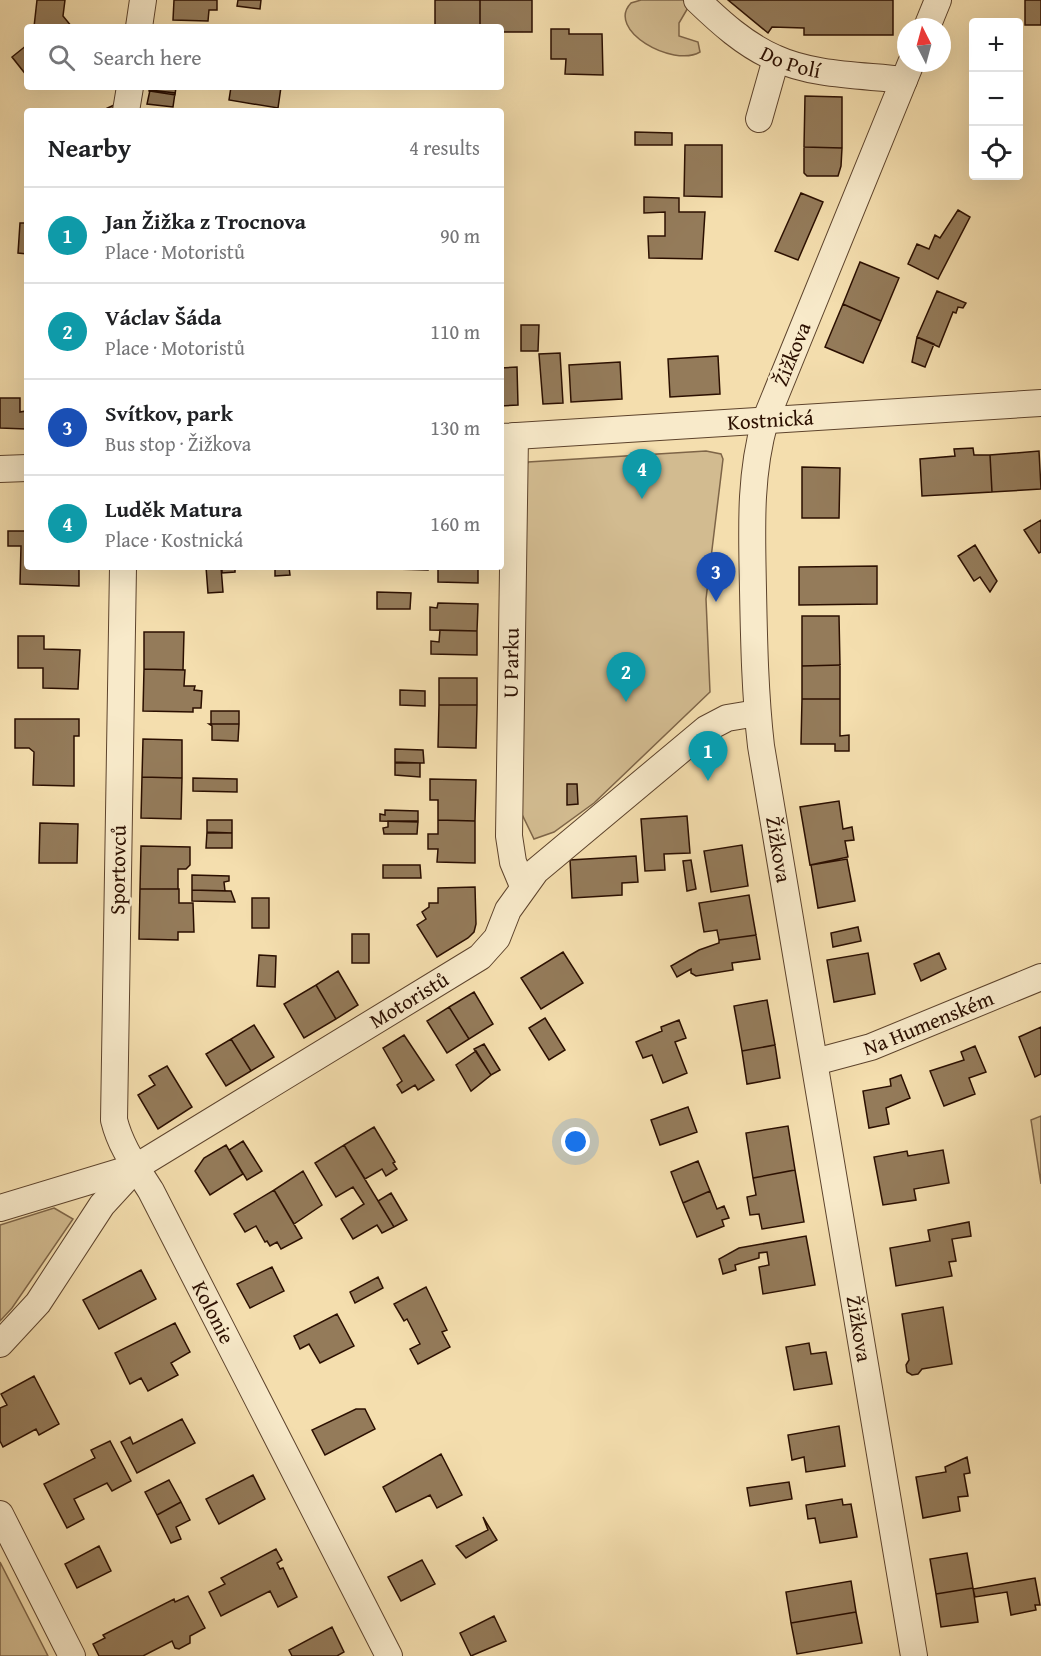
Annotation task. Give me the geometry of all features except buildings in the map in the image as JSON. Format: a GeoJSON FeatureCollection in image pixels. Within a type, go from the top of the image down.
{"type":"FeatureCollection","features":[{"type":"Feature","properties":{"kind":"street"},"geometry":{"type":"LineString","coordinates":[[139,24],[143,0]]}},
{"type":"Feature","properties":{"kind":"street","name":"Do Polí"},"geometry":{"type":"LineString","coordinates":[[696,0],[746,42],[777,59],[818,70],[897,71]]}},
{"type":"Feature","properties":{"kind":"street"},"geometry":{"type":"LineString","coordinates":[[931,18],[939,0]]}},
{"type":"Feature","properties":{"kind":"street"},"geometry":{"type":"LineString","coordinates":[[759,119],[777,59]]}},
{"type":"Feature","properties":{"kind":"street","name":"Žižkova"},"geometry":{"type":"LineString","coordinates":[[908,72],[765,421],[756,452],[752,508],[757,713],[914,1656]]}},
{"type":"Feature","properties":{"kind":"street"},"geometry":{"type":"LineString","coordinates":[[126,108],[130,90]]}},
{"type":"Feature","properties":{"kind":"street","name":"Kostnická"},"geometry":{"type":"LineString","coordinates":[[508,437],[1041,403]]}},
{"type":"Feature","properties":{"kind":"street","name":"U Parku"},"geometry":{"type":"LineString","coordinates":[[508,437],[509,836],[513,862],[523,886]]}},
{"type":"Feature","properties":{"kind":"street"},"geometry":{"type":"LineString","coordinates":[[0,469],[24,468]]}},
{"type":"Feature","properties":{"kind":"street","name":"Sportovců"},"geometry":{"type":"LineString","coordinates":[[123,570],[114,1120],[123,1149],[136,1167]]}},
{"type":"Feature","properties":{"kind":"street","name":"Motoristů"},"geometry":{"type":"LineString","coordinates":[[0,1208],[136,1167],[480,957],[497,938],[508,910],[523,886],[559,851],[706,729],[727,718],[757,713]]}},
{"type":"Feature","properties":{"kind":"street","name":"Na Humenském"},"geometry":{"type":"LineString","coordinates":[[814,1062],[871,1047],[1041,977]]}},
{"type":"Feature","properties":{"kind":"street"},"geometry":{"type":"LineString","coordinates":[[0,1344],[38,1303],[102,1205],[136,1167]]}},
{"type":"Feature","properties":{"kind":"street","name":"Kolonie"},"geometry":{"type":"LineString","coordinates":[[136,1167],[151,1191],[389,1656]]}},
{"type":"Feature","properties":{"kind":"street"},"geometry":{"type":"LineString","coordinates":[[0,1514],[72,1656]]}},
{"type":"Feature","properties":{"kind":"shaded area"},"geometry":{"type":"Polygon","coordinates":[[[641,0],[683,0],[689,6],[679,23],[679,36],[698,42],[700,52],[688,56],[674,55],[659,51],[634,35],[627,24],[625,14],[631,3],[641,0]]]}},
{"type":"Feature","properties":{"kind":"shaded area"},"geometry":{"type":"Polygon","coordinates":[[[706,451],[721,454],[723,459],[706,599],[710,692],[594,803],[554,832],[534,839],[517,804],[521,481],[528,462],[706,451]]]}},
{"type":"Feature","properties":{"kind":"shaded area"},"geometry":{"type":"Polygon","coordinates":[[[1041,1116],[1041,1184],[1031,1120],[1041,1116]]]}},
{"type":"Feature","properties":{"kind":"shaded area"},"geometry":{"type":"Polygon","coordinates":[[[54,1208],[73,1219],[12,1308],[0,1321],[0,1225],[54,1208]]]}},
{"type":"Feature","properties":{"kind":"shaded area"},"geometry":{"type":"Polygon","coordinates":[[[0,1562],[45,1650],[48,1656],[0,1656],[0,1562]]]}},
{"type":"Feature","properties":{"kind":"place","name":"Luděk Matura"},"geometry":{"type":"Point","coordinates":[642,499]}},
{"type":"Feature","properties":{"kind":"place","name":"Svítkov, park"},"geometry":{"type":"Point","coordinates":[716,602]}},
{"type":"Feature","properties":{"kind":"place","name":"Václav Šáda"},"geometry":{"type":"Point","coordinates":[626,702]}},
{"type":"Feature","properties":{"kind":"place","name":"Jan Žižka z Trocnova"},"geometry":{"type":"Point","coordinates":[708,781]}}]}
